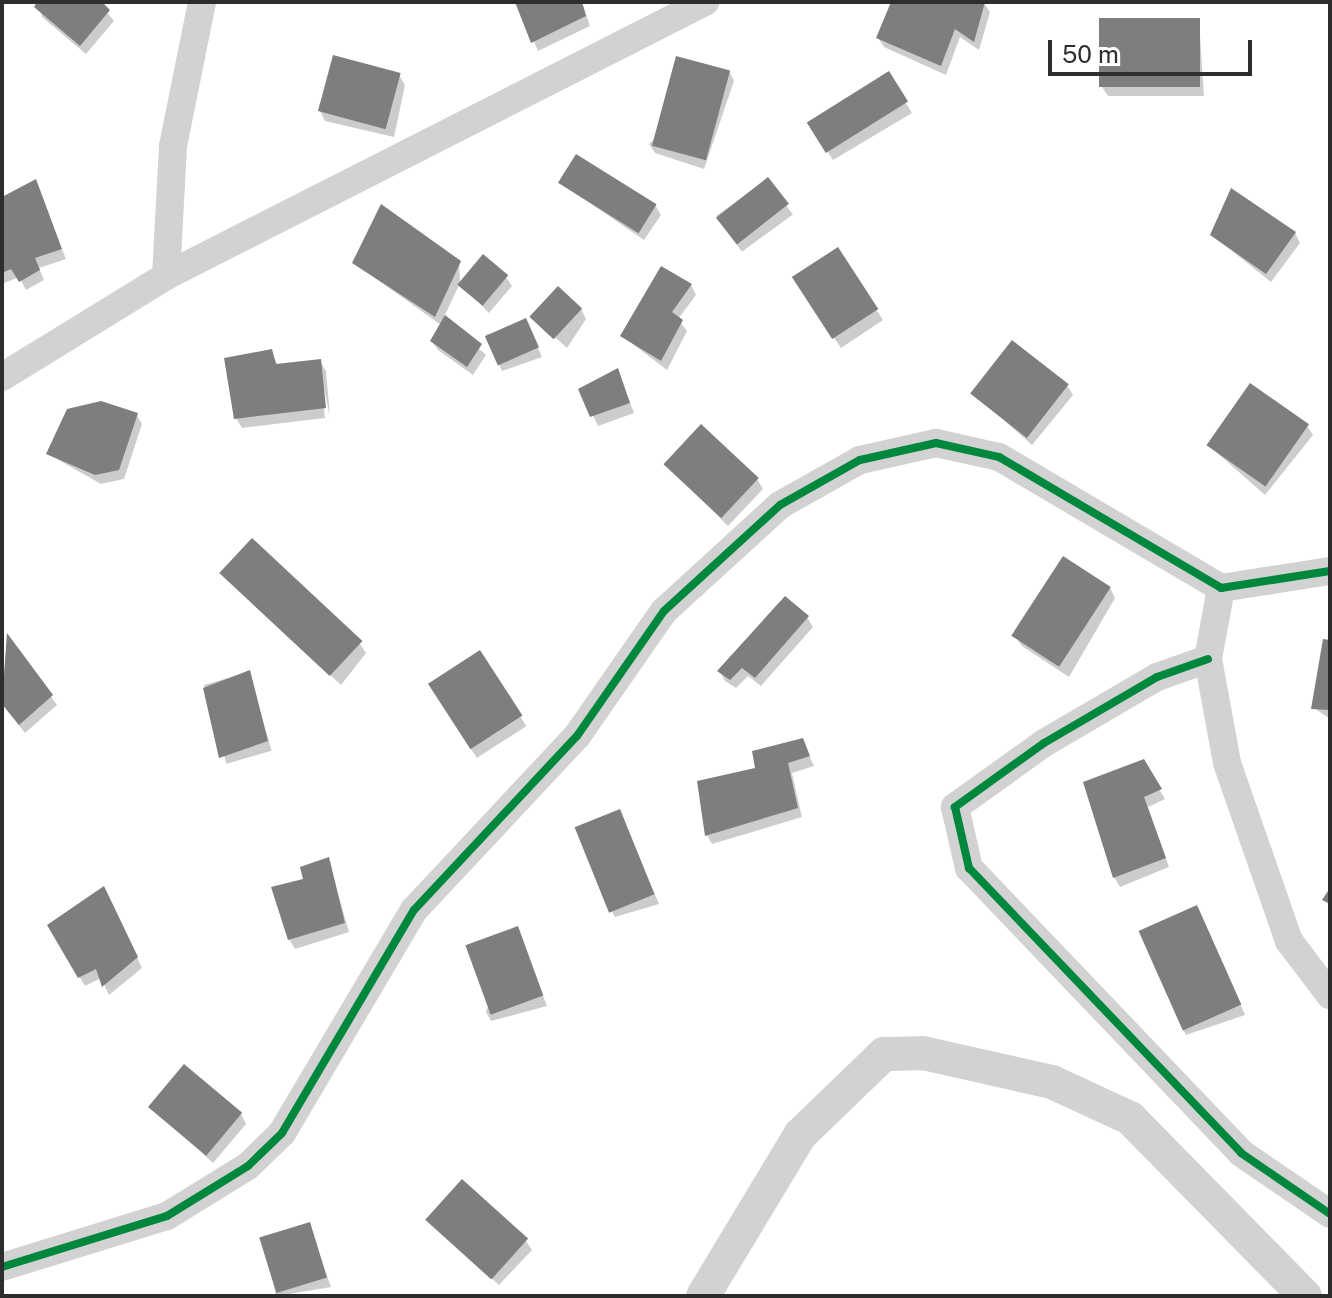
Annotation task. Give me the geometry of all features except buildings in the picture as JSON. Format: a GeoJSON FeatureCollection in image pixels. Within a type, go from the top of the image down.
{"type":"FeatureCollection","features":[{"type":"Feature","properties":{"kind":"street"},"geometry":{"type":"LineString","coordinates":[[166,276],[173,146],[202,2]]}},
{"type":"Feature","properties":{"kind":"street"},"geometry":{"type":"LineString","coordinates":[[2,377],[166,276],[705,2]]}},
{"type":"Feature","properties":{"kind":"street"},"geometry":{"type":"LineString","coordinates":[[2,1267],[167,1216],[260,1155],[334,1050],[414,910],[577,736],[677,596],[813,485],[860,460],[914,445],[967,447],[1020,467],[1221,588],[1330,571]]}},
{"type":"Feature","properties":{"kind":"street"},"geometry":{"type":"LineString","coordinates":[[1221,588],[1208,659],[1243,819],[1289,941],[1330,995]]}},
{"type":"Feature","properties":{"kind":"street"},"geometry":{"type":"LineString","coordinates":[[1208,659],[1157,677],[1069,728],[955,807],[969,868],[1241,1153],[1320,1210],[1330,1229]]}},
{"type":"Feature","properties":{"kind":"street"},"geometry":{"type":"LineString","coordinates":[[703,1296],[800,1135],[884,1054],[923,1053],[1052,1082],[1130,1118],[1305,1296]]}},
{"type":"Feature","properties":{"kind":"cycle path"},"geometry":{"type":"LineString","coordinates":[[2,1267],[167,1216],[248,1166],[282,1133],[414,910],[577,736],[664,611],[780,505],[860,460],[936,443],[999,457],[1221,588],[1330,571]]}},
{"type":"Feature","properties":{"kind":"cycle path"},"geometry":{"type":"LineString","coordinates":[[1208,659],[1157,677],[1044,743],[955,807],[969,868],[1241,1153],[1330,1214]]}}]}
